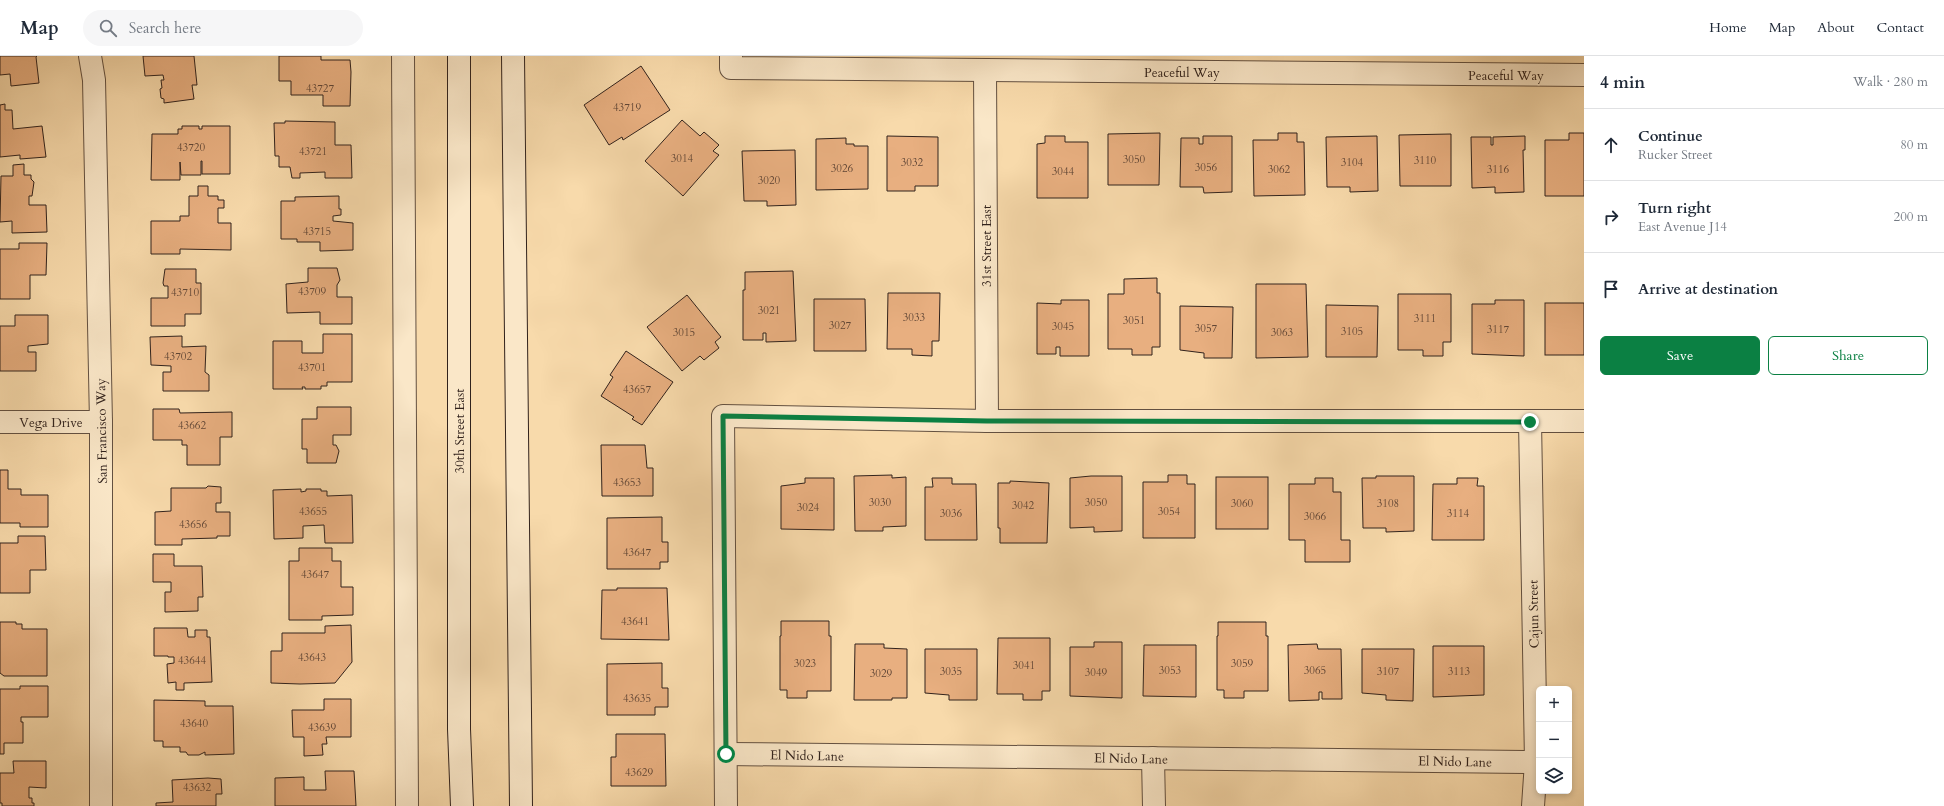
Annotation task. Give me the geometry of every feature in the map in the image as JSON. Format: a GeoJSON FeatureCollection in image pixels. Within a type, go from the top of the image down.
{"type":"FeatureCollection","features":[{"type":"Feature","properties":{"kind":"street","name":"San Francisco Way"},"geometry":{"type":"LineString","coordinates":[[90,56],[94,80],[101,422],[101,806]]}},
{"type":"Feature","properties":{"kind":"street"},"geometry":{"type":"LineString","coordinates":[[403,56],[407,806]]}},
{"type":"Feature","properties":{"kind":"street","name":"30th Street East"},"geometry":{"type":"LineString","coordinates":[[459,56],[459,729],[462,806]]}},
{"type":"Feature","properties":{"kind":"street"},"geometry":{"type":"LineString","coordinates":[[513,56],[521,806]]}},
{"type":"Feature","properties":{"kind":"street","name":"Peaceful Way"},"geometry":{"type":"LineString","coordinates":[[731,62],[985,71],[1584,75]]}},
{"type":"Feature","properties":{"kind":"street","name":"31st Street East"},"geometry":{"type":"LineString","coordinates":[[985,71],[987,421]]}},
{"type":"Feature","properties":{"kind":"street"},"geometry":{"type":"LineString","coordinates":[[726,806],[723,416],[987,421],[1584,421]]}},
{"type":"Feature","properties":{"kind":"street","name":"Vega Drive"},"geometry":{"type":"LineString","coordinates":[[0,422],[101,422]]}},
{"type":"Feature","properties":{"kind":"street","name":"Cajun Street"},"geometry":{"type":"LineString","coordinates":[[1530,422],[1536,762],[1533,806]]}},
{"type":"Feature","properties":{"kind":"street","name":"El Nido Lane"},"geometry":{"type":"LineString","coordinates":[[726,754],[1536,762]]}},
{"type":"Feature","properties":{"kind":"street"},"geometry":{"type":"LineString","coordinates":[[1153,758],[1154,806]]}},
{"type":"Feature","properties":{"kind":"building"},"geometry":{"type":"Polygon","coordinates":[[[0,56],[37,56],[39,83],[11,86],[10,74],[0,75],[0,56]]]}},
{"type":"Feature","properties":{"kind":"building"},"geometry":{"type":"Polygon","coordinates":[[[143,56],[194,56],[197,85],[192,85],[194,99],[164,103],[164,99],[161,98],[160,89],[162,88],[161,80],[164,80],[163,75],[145,76],[143,56]]]}},
{"type":"Feature","properties":{"kind":"building"},"geometry":{"type":"Polygon","coordinates":[[[279,56],[321,56],[321,60],[350,60],[350,106],[323,106],[323,95],[291,95],[291,81],[279,81],[279,56]]]}},
{"type":"Feature","properties":{"kind":"building"},"geometry":{"type":"Polygon","coordinates":[[[641,66],[670,110],[623,140],[622,137],[609,145],[584,105],[641,66]]]}},
{"type":"Feature","properties":{"kind":"building"},"geometry":{"type":"Polygon","coordinates":[[[5,104],[5,110],[12,110],[13,129],[42,126],[46,157],[20,159],[20,155],[0,157],[0,105],[5,104]]]}},
{"type":"Feature","properties":{"kind":"building"},"geometry":{"type":"Polygon","coordinates":[[[682,120],[700,136],[704,132],[719,145],[713,151],[719,155],[683,196],[645,161],[682,120]]]}},
{"type":"Feature","properties":{"kind":"building"},"geometry":{"type":"Polygon","coordinates":[[[285,121],[335,122],[335,145],[351,145],[352,178],[325,178],[325,172],[300,173],[300,178],[292,178],[290,167],[279,167],[279,156],[275,156],[274,123],[285,123],[285,121]]]}},
{"type":"Feature","properties":{"kind":"building"},"geometry":{"type":"Polygon","coordinates":[[[182,126],[199,126],[199,129],[202,129],[202,126],[230,126],[230,174],[202,174],[201,161],[201,175],[181,175],[180,162],[180,180],[151,180],[152,134],[178,134],[178,129],[182,129],[182,126]]]}},
{"type":"Feature","properties":{"kind":"building"},"geometry":{"type":"Polygon","coordinates":[[[1160,133],[1159,185],[1108,185],[1108,134],[1160,133]]]}},
{"type":"Feature","properties":{"kind":"building"},"geometry":{"type":"Polygon","coordinates":[[[1278,133],[1297,133],[1297,142],[1304,142],[1305,195],[1254,196],[1253,140],[1278,140],[1278,133]]]}},
{"type":"Feature","properties":{"kind":"building"},"geometry":{"type":"Polygon","coordinates":[[[1569,133],[1584,133],[1584,196],[1545,196],[1545,140],[1569,140],[1569,133]]]}},
{"type":"Feature","properties":{"kind":"building"},"geometry":{"type":"Polygon","coordinates":[[[1451,134],[1451,186],[1400,186],[1399,135],[1451,134]]]}},
{"type":"Feature","properties":{"kind":"building"},"geometry":{"type":"Polygon","coordinates":[[[887,136],[938,137],[938,186],[915,186],[915,191],[887,191],[887,136]]]}},
{"type":"Feature","properties":{"kind":"building"},"geometry":{"type":"Polygon","coordinates":[[[1045,136],[1065,136],[1065,142],[1088,142],[1088,198],[1037,198],[1037,144],[1045,143],[1045,136]]]}},
{"type":"Feature","properties":{"kind":"building"},"geometry":{"type":"Polygon","coordinates":[[[1203,136],[1232,136],[1232,192],[1204,193],[1203,187],[1180,187],[1181,138],[1199,138],[1199,144],[1203,144],[1203,136]]]}},
{"type":"Feature","properties":{"kind":"building"},"geometry":{"type":"Polygon","coordinates":[[[1377,136],[1378,191],[1350,192],[1350,187],[1327,187],[1326,137],[1377,136]]]}},
{"type":"Feature","properties":{"kind":"building"},"geometry":{"type":"Polygon","coordinates":[[[1525,136],[1525,150],[1523,150],[1524,192],[1495,193],[1495,187],[1472,188],[1471,137],[1491,137],[1491,145],[1493,145],[1493,137],[1525,136]]]}},
{"type":"Feature","properties":{"kind":"building"},"geometry":{"type":"Polygon","coordinates":[[[846,138],[846,144],[854,144],[854,146],[868,146],[868,189],[816,190],[816,139],[846,138]]]}},
{"type":"Feature","properties":{"kind":"building"},"geometry":{"type":"Polygon","coordinates":[[[795,150],[796,205],[767,206],[767,201],[744,201],[742,151],[795,150]]]}},
{"type":"Feature","properties":{"kind":"building"},"geometry":{"type":"Polygon","coordinates":[[[24,164],[24,175],[31,175],[31,179],[34,182],[32,196],[29,196],[29,205],[46,205],[47,232],[12,233],[12,221],[0,222],[1,176],[13,176],[13,165],[24,164]]]}},
{"type":"Feature","properties":{"kind":"building"},"geometry":{"type":"Polygon","coordinates":[[[198,186],[208,186],[208,196],[218,196],[218,200],[224,200],[224,208],[218,208],[218,223],[231,223],[231,250],[180,249],[180,254],[151,254],[151,221],[180,221],[180,216],[189,216],[189,196],[198,196],[198,186]]]}},
{"type":"Feature","properties":{"kind":"building"},"geometry":{"type":"Polygon","coordinates":[[[339,196],[339,209],[341,209],[341,215],[333,216],[333,221],[353,223],[353,250],[320,251],[320,242],[297,242],[297,239],[281,239],[281,201],[295,201],[295,197],[339,196]]]}},
{"type":"Feature","properties":{"kind":"building"},"geometry":{"type":"Polygon","coordinates":[[[19,243],[47,243],[46,275],[30,275],[30,299],[0,299],[0,249],[19,249],[19,243]]]}},
{"type":"Feature","properties":{"kind":"building"},"geometry":{"type":"Polygon","coordinates":[[[308,268],[337,268],[340,280],[337,285],[337,297],[352,297],[352,324],[320,324],[320,312],[287,313],[286,284],[308,282],[308,268]]]}},
{"type":"Feature","properties":{"kind":"building"},"geometry":{"type":"Polygon","coordinates":[[[165,269],[196,269],[196,283],[201,283],[201,314],[185,314],[185,326],[151,326],[151,298],[168,298],[168,286],[164,286],[163,283],[165,269]]]}},
{"type":"Feature","properties":{"kind":"building"},"geometry":{"type":"Polygon","coordinates":[[[793,271],[796,341],[766,342],[766,333],[763,333],[763,340],[743,340],[743,290],[745,290],[745,272],[793,271]]]}},
{"type":"Feature","properties":{"kind":"building"},"geometry":{"type":"Polygon","coordinates":[[[1157,278],[1157,293],[1160,293],[1160,347],[1152,347],[1152,355],[1132,355],[1132,349],[1108,349],[1108,294],[1124,294],[1124,279],[1157,278]]]}},
{"type":"Feature","properties":{"kind":"building"},"geometry":{"type":"Polygon","coordinates":[[[1256,284],[1306,284],[1308,357],[1256,358],[1256,284]]]}},
{"type":"Feature","properties":{"kind":"building"},"geometry":{"type":"Polygon","coordinates":[[[888,293],[940,293],[939,341],[932,341],[932,356],[912,355],[912,349],[887,349],[888,293]]]}},
{"type":"Feature","properties":{"kind":"building"},"geometry":{"type":"Polygon","coordinates":[[[1398,294],[1451,294],[1451,342],[1443,342],[1443,356],[1423,356],[1423,350],[1398,350],[1398,294]]]}},
{"type":"Feature","properties":{"kind":"building"},"geometry":{"type":"Polygon","coordinates":[[[687,295],[721,337],[715,342],[719,348],[704,360],[700,356],[682,371],[647,327],[687,295]]]}},
{"type":"Feature","properties":{"kind":"building"},"geometry":{"type":"Polygon","coordinates":[[[814,299],[865,299],[866,351],[814,351],[814,299]]]}},
{"type":"Feature","properties":{"kind":"building"},"geometry":{"type":"Polygon","coordinates":[[[1061,300],[1089,300],[1089,356],[1060,356],[1060,347],[1056,347],[1056,354],[1037,354],[1037,303],[1061,304],[1061,300]]]}},
{"type":"Feature","properties":{"kind":"building"},"geometry":{"type":"Polygon","coordinates":[[[1495,300],[1524,300],[1524,356],[1472,354],[1472,304],[1495,304],[1495,300]]]}},
{"type":"Feature","properties":{"kind":"building"},"geometry":{"type":"Polygon","coordinates":[[[1545,303],[1584,303],[1584,355],[1545,355],[1545,303]]]}},
{"type":"Feature","properties":{"kind":"building"},"geometry":{"type":"Polygon","coordinates":[[[1326,305],[1378,306],[1377,357],[1326,357],[1326,305]]]}},
{"type":"Feature","properties":{"kind":"building"},"geometry":{"type":"Polygon","coordinates":[[[1180,306],[1233,307],[1232,358],[1204,358],[1204,353],[1180,350],[1180,306]]]}},
{"type":"Feature","properties":{"kind":"building"},"geometry":{"type":"Polygon","coordinates":[[[15,315],[48,315],[48,344],[28,346],[28,352],[36,352],[36,371],[0,371],[0,326],[15,326],[15,315]]]}},
{"type":"Feature","properties":{"kind":"building"},"geometry":{"type":"Polygon","coordinates":[[[323,334],[352,334],[352,382],[327,382],[327,386],[321,386],[321,389],[305,389],[305,387],[302,387],[303,389],[273,389],[273,341],[302,341],[302,353],[323,353],[323,334]]]}},
{"type":"Feature","properties":{"kind":"building"},"geometry":{"type":"Polygon","coordinates":[[[182,336],[182,347],[206,346],[205,372],[209,375],[209,391],[163,391],[163,372],[171,372],[171,366],[151,365],[150,337],[182,336]]]}},
{"type":"Feature","properties":{"kind":"building"},"geometry":{"type":"Polygon","coordinates":[[[626,351],[673,382],[642,425],[632,419],[634,417],[601,396],[613,377],[610,375],[626,351]]]}},
{"type":"Feature","properties":{"kind":"building"},"geometry":{"type":"Polygon","coordinates":[[[317,407],[351,407],[351,435],[333,435],[333,445],[336,445],[339,451],[336,463],[307,463],[307,449],[302,449],[302,419],[317,419],[317,407]]]}},
{"type":"Feature","properties":{"kind":"building"},"geometry":{"type":"Polygon","coordinates":[[[153,409],[179,409],[180,413],[232,412],[232,437],[220,437],[220,465],[187,465],[187,445],[182,445],[182,440],[153,440],[153,409]]]}},
{"type":"Feature","properties":{"kind":"building"},"geometry":{"type":"Polygon","coordinates":[[[601,445],[645,445],[647,468],[653,468],[653,496],[602,496],[601,445]]]}},
{"type":"Feature","properties":{"kind":"building"},"geometry":{"type":"Polygon","coordinates":[[[0,470],[8,470],[8,489],[21,489],[21,495],[48,495],[48,527],[20,527],[20,523],[0,523],[0,470]]]}},
{"type":"Feature","properties":{"kind":"building"},"geometry":{"type":"Polygon","coordinates":[[[892,475],[892,478],[906,477],[906,526],[883,527],[883,531],[855,531],[854,476],[892,475]]]}},
{"type":"Feature","properties":{"kind":"building"},"geometry":{"type":"Polygon","coordinates":[[[1168,475],[1187,475],[1187,484],[1195,484],[1195,538],[1143,538],[1143,482],[1168,482],[1168,475]]]}},
{"type":"Feature","properties":{"kind":"building"},"geometry":{"type":"Polygon","coordinates":[[[1122,476],[1122,531],[1094,532],[1094,527],[1070,528],[1070,478],[1122,476]]]}},
{"type":"Feature","properties":{"kind":"building"},"geometry":{"type":"Polygon","coordinates":[[[1376,476],[1414,476],[1414,531],[1386,532],[1386,528],[1363,528],[1362,478],[1376,478],[1376,476]]]}},
{"type":"Feature","properties":{"kind":"building"},"geometry":{"type":"Polygon","coordinates":[[[1216,477],[1268,477],[1268,529],[1216,529],[1216,477]]]}},
{"type":"Feature","properties":{"kind":"building"},"geometry":{"type":"Polygon","coordinates":[[[805,478],[834,478],[834,530],[781,529],[781,486],[805,483],[805,478]]]}},
{"type":"Feature","properties":{"kind":"building"},"geometry":{"type":"Polygon","coordinates":[[[932,478],[952,478],[952,484],[976,484],[977,540],[925,540],[925,487],[933,487],[932,478]]]}},
{"type":"Feature","properties":{"kind":"building"},"geometry":{"type":"Polygon","coordinates":[[[1315,478],[1333,478],[1333,492],[1341,492],[1341,540],[1350,540],[1350,562],[1305,562],[1305,540],[1289,540],[1289,484],[1315,484],[1315,478]]]}},
{"type":"Feature","properties":{"kind":"building"},"geometry":{"type":"Polygon","coordinates":[[[1457,478],[1478,478],[1477,486],[1484,486],[1484,540],[1432,540],[1433,484],[1457,484],[1457,478]]]}},
{"type":"Feature","properties":{"kind":"building"},"geometry":{"type":"Polygon","coordinates":[[[1010,481],[1049,483],[1047,543],[1000,543],[1000,528],[998,528],[998,483],[1010,483],[1010,481]]]}},
{"type":"Feature","properties":{"kind":"building"},"geometry":{"type":"Polygon","coordinates":[[[208,486],[221,487],[221,503],[216,503],[216,512],[230,512],[230,536],[182,539],[182,545],[155,545],[155,512],[171,511],[171,488],[206,488],[208,486]]]}},
{"type":"Feature","properties":{"kind":"building"},"geometry":{"type":"Polygon","coordinates":[[[301,489],[301,492],[306,491],[306,489],[321,489],[321,491],[327,491],[327,496],[352,495],[353,543],[325,543],[324,525],[303,526],[303,538],[274,539],[273,490],[301,489]]]}},
{"type":"Feature","properties":{"kind":"building"},"geometry":{"type":"Polygon","coordinates":[[[662,517],[662,542],[668,542],[668,562],[660,562],[660,569],[607,569],[607,518],[662,517]]]}},
{"type":"Feature","properties":{"kind":"building"},"geometry":{"type":"Polygon","coordinates":[[[18,536],[45,536],[46,570],[30,570],[30,593],[0,593],[0,543],[18,543],[18,536]]]}},
{"type":"Feature","properties":{"kind":"building"},"geometry":{"type":"Polygon","coordinates":[[[299,548],[332,548],[332,561],[341,561],[341,587],[353,587],[353,615],[322,616],[322,620],[289,620],[289,561],[299,561],[299,548]]]}},
{"type":"Feature","properties":{"kind":"building"},"geometry":{"type":"Polygon","coordinates":[[[153,554],[174,554],[174,566],[202,566],[203,597],[198,597],[198,611],[165,612],[165,592],[171,592],[171,582],[153,582],[153,554]]]}},
{"type":"Feature","properties":{"kind":"building"},"geometry":{"type":"Polygon","coordinates":[[[617,588],[667,588],[669,640],[601,639],[602,590],[617,590],[617,588]]]}},
{"type":"Feature","properties":{"kind":"building"},"geometry":{"type":"Polygon","coordinates":[[[781,621],[829,621],[829,636],[831,636],[831,691],[807,691],[807,698],[787,698],[787,690],[780,690],[781,621]]]}},
{"type":"Feature","properties":{"kind":"building"},"geometry":{"type":"Polygon","coordinates":[[[0,622],[16,622],[16,624],[22,624],[22,629],[47,629],[47,676],[4,676],[0,673],[0,622]]]}},
{"type":"Feature","properties":{"kind":"building"},"geometry":{"type":"Polygon","coordinates":[[[1218,622],[1266,622],[1266,636],[1268,636],[1268,691],[1244,691],[1244,698],[1224,698],[1224,690],[1217,690],[1218,622]]]}},
{"type":"Feature","properties":{"kind":"building"},"geometry":{"type":"Polygon","coordinates":[[[351,625],[352,662],[335,683],[271,683],[271,651],[282,651],[282,633],[325,633],[325,626],[351,625]]]}},
{"type":"Feature","properties":{"kind":"building"},"geometry":{"type":"Polygon","coordinates":[[[154,628],[187,628],[188,637],[195,637],[195,630],[207,630],[207,637],[210,637],[212,682],[184,683],[184,690],[176,690],[176,682],[168,683],[167,664],[174,663],[174,657],[154,656],[154,628]]]}},
{"type":"Feature","properties":{"kind":"building"},"geometry":{"type":"Polygon","coordinates":[[[998,638],[1050,638],[1050,691],[1042,691],[1042,700],[1023,700],[1023,694],[997,694],[998,638]]]}},
{"type":"Feature","properties":{"kind":"building"},"geometry":{"type":"Polygon","coordinates":[[[1094,642],[1122,642],[1122,698],[1070,696],[1070,647],[1094,647],[1094,642]]]}},
{"type":"Feature","properties":{"kind":"building"},"geometry":{"type":"Polygon","coordinates":[[[855,644],[884,644],[884,648],[907,649],[907,698],[892,698],[892,700],[854,700],[855,644]]]}},
{"type":"Feature","properties":{"kind":"building"},"geometry":{"type":"Polygon","coordinates":[[[1317,644],[1318,649],[1341,649],[1342,699],[1322,699],[1322,692],[1319,692],[1319,700],[1289,701],[1288,645],[1317,644]]]}},
{"type":"Feature","properties":{"kind":"building"},"geometry":{"type":"Polygon","coordinates":[[[1144,645],[1196,645],[1196,697],[1143,696],[1144,645]]]}},
{"type":"Feature","properties":{"kind":"building"},"geometry":{"type":"Polygon","coordinates":[[[1433,646],[1484,646],[1484,695],[1433,697],[1433,646]]]}},
{"type":"Feature","properties":{"kind":"building"},"geometry":{"type":"Polygon","coordinates":[[[925,649],[977,649],[977,700],[949,700],[949,695],[925,693],[925,649]]]}},
{"type":"Feature","properties":{"kind":"building"},"geometry":{"type":"Polygon","coordinates":[[[1362,649],[1414,649],[1413,701],[1386,700],[1386,695],[1362,693],[1362,649]]]}},
{"type":"Feature","properties":{"kind":"building"},"geometry":{"type":"Polygon","coordinates":[[[662,663],[662,688],[668,688],[668,707],[655,707],[655,715],[607,715],[607,664],[662,663]]]}},
{"type":"Feature","properties":{"kind":"building"},"geometry":{"type":"Polygon","coordinates":[[[20,686],[48,686],[48,717],[21,717],[21,722],[23,722],[23,743],[4,743],[4,754],[0,754],[0,689],[20,689],[20,686]]]}},
{"type":"Feature","properties":{"kind":"building"},"geometry":{"type":"Polygon","coordinates":[[[324,699],[351,699],[351,737],[326,737],[327,744],[322,744],[323,755],[304,756],[304,737],[293,737],[292,710],[324,710],[324,699]]]}},
{"type":"Feature","properties":{"kind":"building"},"geometry":{"type":"Polygon","coordinates":[[[154,700],[205,701],[205,706],[233,706],[234,754],[205,755],[205,752],[199,755],[188,755],[186,752],[180,752],[180,747],[163,747],[163,741],[154,741],[154,700]]]}},
{"type":"Feature","properties":{"kind":"building"},"geometry":{"type":"Polygon","coordinates":[[[616,734],[665,734],[666,786],[611,786],[611,757],[616,757],[616,734]]]}},
{"type":"Feature","properties":{"kind":"building"},"geometry":{"type":"Polygon","coordinates":[[[13,761],[46,761],[46,788],[29,787],[29,798],[32,798],[32,803],[34,803],[34,806],[2,806],[2,803],[0,803],[0,773],[14,773],[13,761]]]}},
{"type":"Feature","properties":{"kind":"building"},"geometry":{"type":"Polygon","coordinates":[[[325,771],[354,771],[356,806],[275,806],[275,778],[304,777],[304,790],[326,790],[325,771]]]}},
{"type":"Feature","properties":{"kind":"building"},"geometry":{"type":"Polygon","coordinates":[[[208,778],[221,779],[222,794],[216,794],[216,806],[156,806],[156,803],[173,802],[172,780],[208,778]]]}},
{"type":"Feature","properties":{"kind":"route"},"geometry":{"type":"LineString","coordinates":[[726,754],[723,416],[987,421],[1530,422]]}}]}
